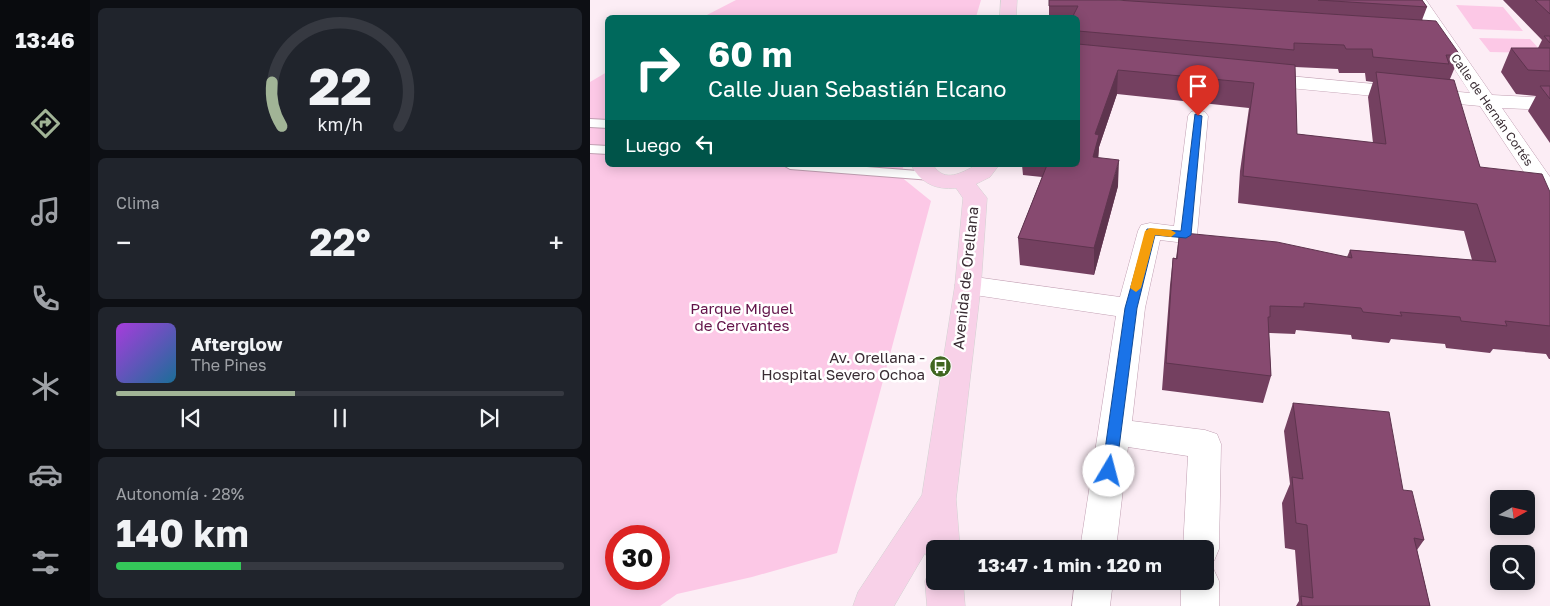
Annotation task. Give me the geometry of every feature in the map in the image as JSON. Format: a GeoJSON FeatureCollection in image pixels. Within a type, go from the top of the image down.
{"type":"FeatureCollection","features":[{"type":"Feature","properties":{"kind":"main road"},"geometry":{"type":"LineString","coordinates":[[1008,15],[1009,0]]}},
{"type":"Feature","properties":{"kind":"main road"},"geometry":{"type":"LineString","coordinates":[[926,171],[950,182],[981,173],[986,167]]}},
{"type":"Feature","properties":{"kind":"main road","name":"Avenida de Orellana"},"geometry":{"type":"LineString","coordinates":[[941,540],[939,499],[968,285],[975,198],[962,180]]}},
{"type":"Feature","properties":{"kind":"main road","name":"Avenida de Orellana"},"geometry":{"type":"LineString","coordinates":[[872,606],[939,499]]}},
{"type":"Feature","properties":{"kind":"main road"},"geometry":{"type":"LineString","coordinates":[[945,590],[946,606]]}},
{"type":"Feature","properties":{"kind":"street","name":"Calle de Hernán Cortés"},"geometry":{"type":"LineString","coordinates":[[1418,0],[1473,85],[1487,101],[1550,194]]}},
{"type":"Feature","properties":{"kind":"street"},"geometry":{"type":"LineString","coordinates":[[1243,77],[1487,101],[1550,104]]}},
{"type":"Feature","properties":{"kind":"street"},"geometry":{"type":"LineString","coordinates":[[1099,540],[1131,308],[1150,231],[1186,235],[1198,116]]}},
{"type":"Feature","properties":{"kind":"street"},"geometry":{"type":"LineString","coordinates":[[968,285],[1131,308]]}},
{"type":"Feature","properties":{"kind":"street"},"geometry":{"type":"LineString","coordinates":[[1114,432],[1205,444],[1202,540]]}},
{"type":"Feature","properties":{"kind":"street"},"geometry":{"type":"LineString","coordinates":[[1091,606],[1093,590]]}},
{"type":"Feature","properties":{"kind":"street"},"geometry":{"type":"LineString","coordinates":[[1200,590],[1200,606]]}},
{"type":"Feature","properties":{"kind":"lane"},"geometry":{"type":"LineString","coordinates":[[590,123],[605,124]]}},
{"type":"Feature","properties":{"kind":"lane"},"geometry":{"type":"LineString","coordinates":[[590,149],[605,150]]}},
{"type":"Feature","properties":{"kind":"lane"},"geometry":{"type":"LineString","coordinates":[[835,167],[926,171]]}},
{"type":"Feature","properties":{"kind":"green space"},"geometry":{"type":"Polygon","coordinates":[[[736,0],[981,0],[977,15],[707,15],[736,0]]]}},
{"type":"Feature","properties":{"kind":"green space"},"geometry":{"type":"Polygon","coordinates":[[[1456,5],[1503,7],[1523,31],[1473,29],[1456,5]]]}},
{"type":"Feature","properties":{"kind":"green space"},"geometry":{"type":"Polygon","coordinates":[[[1479,38],[1530,39],[1543,53],[1490,52],[1479,38]]]}},
{"type":"Feature","properties":{"kind":"green space","name":"Parque Miguel de Cervantes"},"geometry":{"type":"Polygon","coordinates":[[[605,73],[605,167],[903,167],[900,176],[931,201],[837,553],[752,577],[677,594],[660,606],[590,606],[590,82],[605,73]]]}},
{"type":"Feature","properties":{"kind":"building"},"geometry":{"type":"Polygon","coordinates":[[[1049,0],[1116,0],[1436,21],[1460,55],[1446,55],[1449,64],[1373,57],[1372,49],[1346,49],[1344,45],[1294,43],[1294,50],[1080,31],[1080,15],[1074,15],[1078,6],[1049,6],[1049,0]]]}},
{"type":"Feature","properties":{"kind":"building"},"geometry":{"type":"Polygon","coordinates":[[[1318,0],[1422,0],[1427,7],[1318,0]]]}},
{"type":"Feature","properties":{"kind":"building"},"geometry":{"type":"Polygon","coordinates":[[[1535,0],[1550,0],[1550,14],[1535,0]]]}},
{"type":"Feature","properties":{"kind":"building"},"geometry":{"type":"Polygon","coordinates":[[[1544,36],[1550,36],[1550,43],[1544,36]]]}},
{"type":"Feature","properties":{"kind":"building"},"geometry":{"type":"Polygon","coordinates":[[[1080,44],[1295,65],[1297,134],[1386,144],[1376,72],[1454,80],[1480,167],[1542,174],[1550,192],[1550,326],[1505,321],[1507,326],[1461,321],[1460,317],[1400,312],[1402,316],[1363,312],[1361,308],[1304,303],[1304,307],[1270,306],[1270,317],[1268,317],[1271,376],[1166,363],[1173,258],[1177,259],[1179,237],[1183,237],[1184,233],[1277,242],[1352,258],[1350,250],[1496,262],[1477,204],[1243,176],[1245,146],[1254,83],[1118,70],[1095,134],[1099,135],[1093,157],[1119,160],[1094,248],[1018,238],[1046,167],[1080,167],[1080,44]]]}},
{"type":"Feature","properties":{"kind":"building"},"geometry":{"type":"Polygon","coordinates":[[[1511,48],[1550,48],[1550,71],[1528,70],[1511,48]]]}},
{"type":"Feature","properties":{"kind":"building"},"geometry":{"type":"Polygon","coordinates":[[[1540,86],[1550,86],[1550,99],[1540,86]]]}},
{"type":"Feature","properties":{"kind":"building"},"geometry":{"type":"Polygon","coordinates":[[[1293,403],[1389,412],[1403,490],[1412,491],[1424,540],[1414,538],[1430,606],[1302,606],[1301,596],[1313,598],[1307,525],[1296,523],[1292,477],[1303,479],[1293,403]]]}},
{"type":"Feature","properties":{"kind":"slow traffic"},"geometry":{"type":"LineString","coordinates":[[1136,288],[1150,231],[1171,233]]}},
{"type":"Feature","properties":{"kind":"place","name":"Av. Orellana - Hospital Severo Ochoa"},"geometry":{"type":"Point","coordinates":[941,367]}},
{"type":"Feature","properties":{"kind":"route"},"geometry":{"type":"LineString","coordinates":[[1109,471],[1131,308],[1150,231],[1186,235],[1198,116]]}}]}
